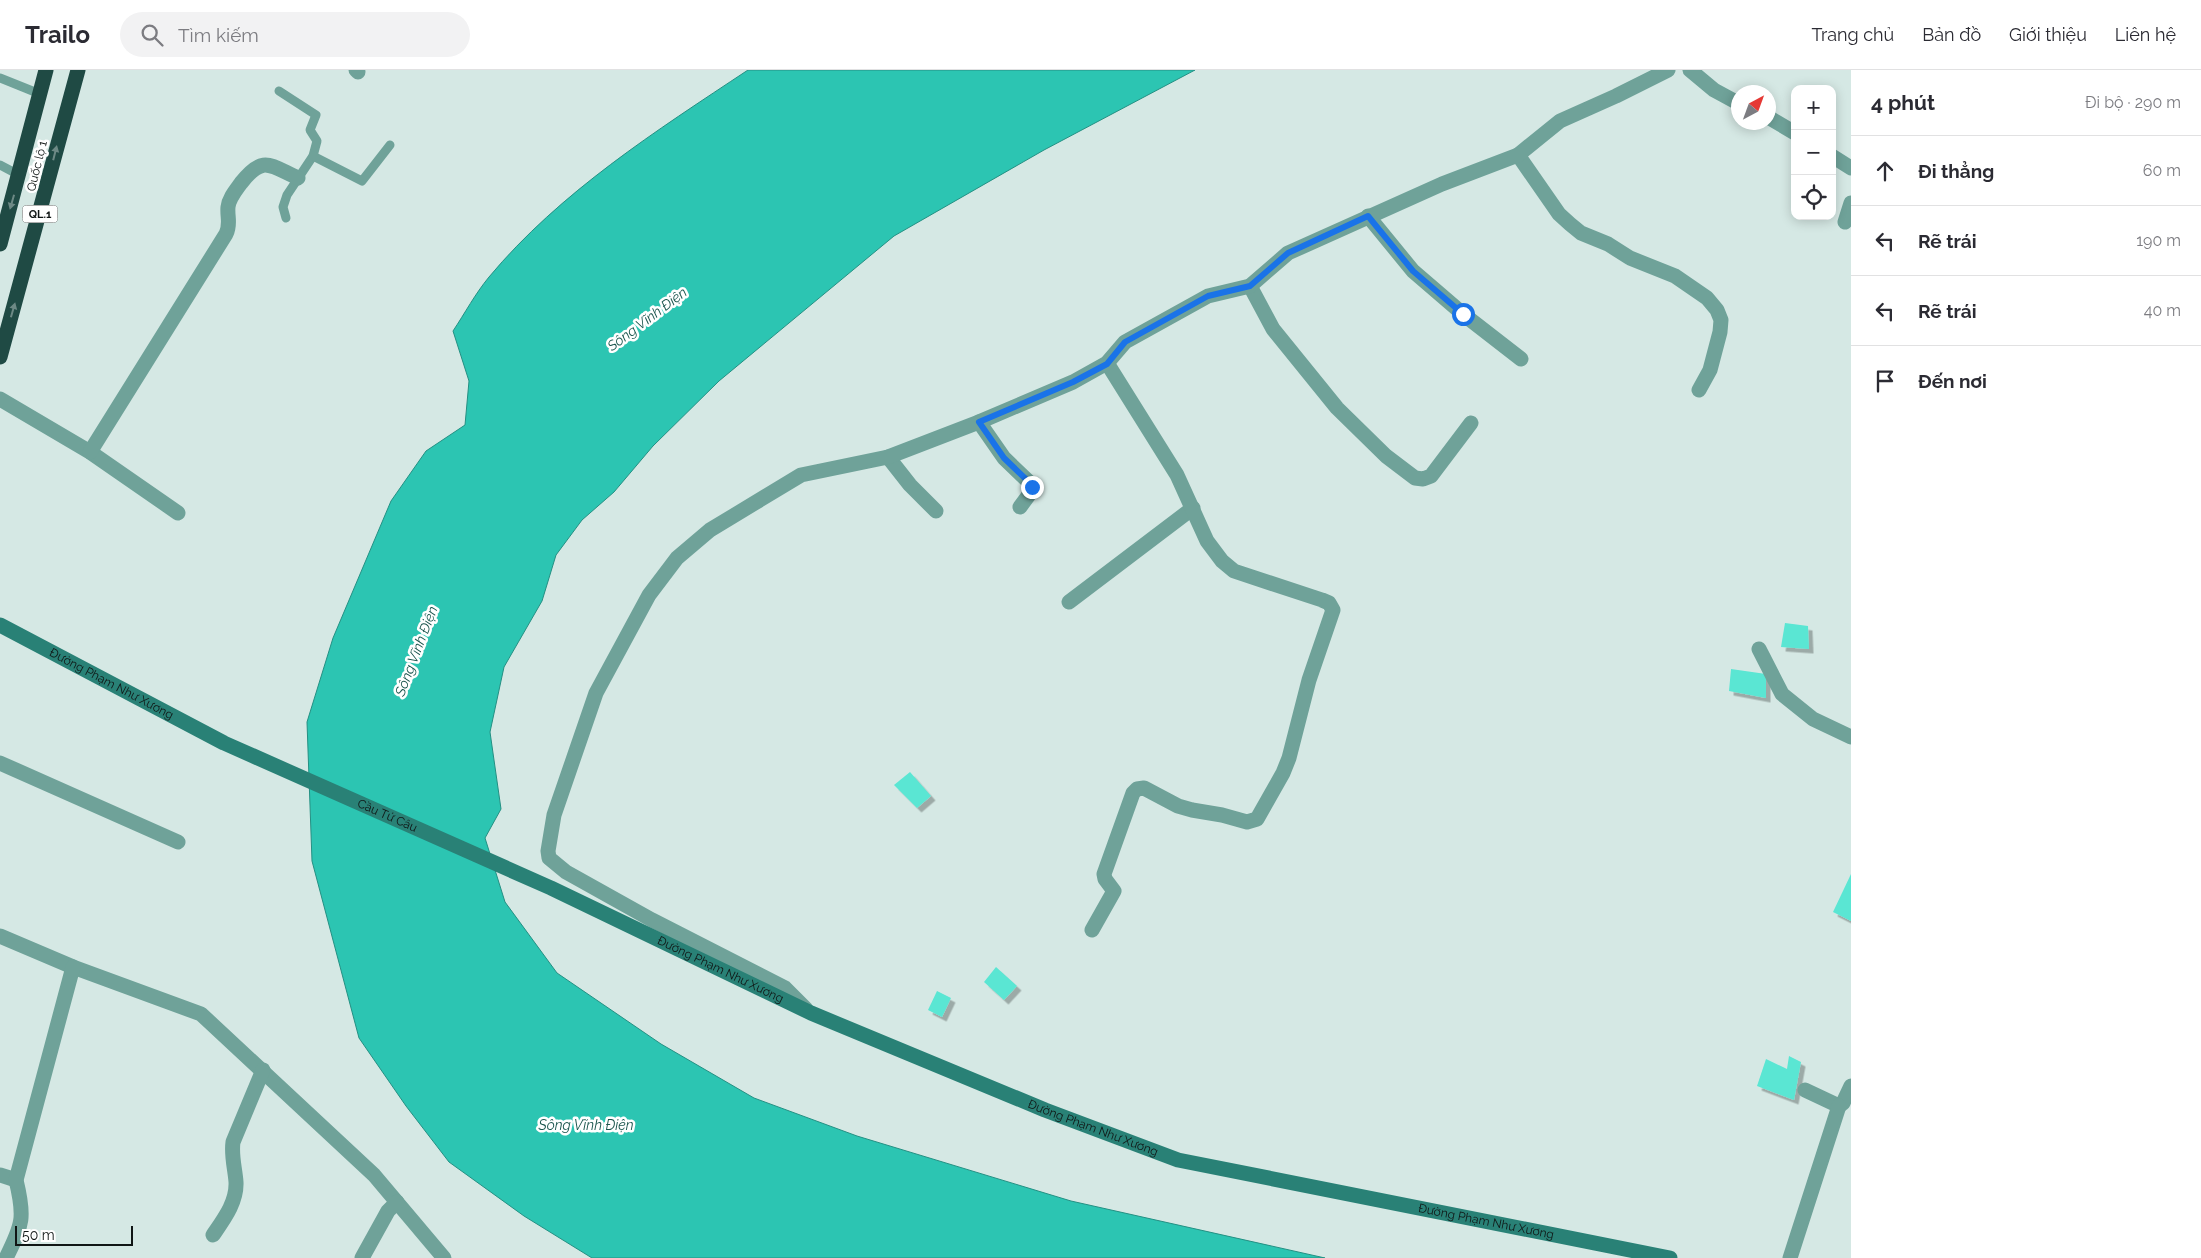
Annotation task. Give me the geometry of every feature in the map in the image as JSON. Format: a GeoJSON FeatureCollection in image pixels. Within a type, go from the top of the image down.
{"type":"FeatureCollection","features":[{"type":"Feature","properties":{"kind":"highway","name":"Quốc lộ 1"},"geometry":{"type":"LineString","coordinates":[[0,244],[46,70]]}},
{"type":"Feature","properties":{"kind":"highway","name":"Quốc lộ 1"},"geometry":{"type":"LineString","coordinates":[[0,357],[78,70]]}},
{"type":"Feature","properties":{"kind":"main road","name":"Đường Phạm Như Xương"},"geometry":{"type":"LineString","coordinates":[[0,625],[224,743]]}},
{"type":"Feature","properties":{"kind":"main road","name":"Cầu Tứ Câu"},"geometry":{"type":"LineString","coordinates":[[224,743],[551,888]]}},
{"type":"Feature","properties":{"kind":"main road","name":"Đường Phạm Như Xương"},"geometry":{"type":"LineString","coordinates":[[551,888],[811,1013],[1045,1110],[1178,1160],[1670,1258]]}},
{"type":"Feature","properties":{"kind":"street"},"geometry":{"type":"LineString","coordinates":[[811,1013],[784,988],[652,920],[566,872],[550,858],[548,851],[554,815],[596,694],[649,595],[677,558],[710,530],[801,475],[888,457],[979,422],[1073,382],[1107,364],[1125,342],[1208,296],[1250,286],[1288,253],[1442,184],[1518,155],[1560,122],[1668,70]]}},
{"type":"Feature","properties":{"kind":"street"},"geometry":{"type":"LineString","coordinates":[[1690,70],[1714,90],[1731,99]]}},
{"type":"Feature","properties":{"kind":"street"},"geometry":{"type":"LineString","coordinates":[[1776,122],[1791,131]]}},
{"type":"Feature","properties":{"kind":"street"},"geometry":{"type":"LineString","coordinates":[[1518,155],[1560,214],[1581,233],[1608,244],[1630,258],[1675,276],[1707,298],[1717,310],[1721,320],[1720,332],[1710,370],[1699,390]]}},
{"type":"Feature","properties":{"kind":"street"},"geometry":{"type":"LineString","coordinates":[[1836,159],[1851,168]]}},
{"type":"Feature","properties":{"kind":"street"},"geometry":{"type":"LineString","coordinates":[[90,452],[226,234],[230,223],[228,207],[235,191],[252,169],[261,164],[271,166],[298,178]]}},
{"type":"Feature","properties":{"kind":"street"},"geometry":{"type":"LineString","coordinates":[[1845,222],[1851,203]]}},
{"type":"Feature","properties":{"kind":"street"},"geometry":{"type":"LineString","coordinates":[[1368,216],[1413,271],[1463,314],[1522,359]]}},
{"type":"Feature","properties":{"kind":"street"},"geometry":{"type":"LineString","coordinates":[[1250,286],[1273,328],[1336,408],[1386,456],[1415,478],[1423,479],[1431,476],[1471,423]]}},
{"type":"Feature","properties":{"kind":"street"},"geometry":{"type":"LineString","coordinates":[[1092,930],[1114,891],[1105,879],[1104,874],[1132,793],[1136,789],[1144,788],[1178,806],[1192,810],[1222,815],[1247,822],[1257,819],[1289,758],[1309,680],[1332,616],[1332,606],[1322,600],[1234,571],[1222,561],[1207,541],[1177,475],[1107,364]]}},
{"type":"Feature","properties":{"kind":"street"},"geometry":{"type":"LineString","coordinates":[[0,399],[90,452],[178,513]]}},
{"type":"Feature","properties":{"kind":"street"},"geometry":{"type":"LineString","coordinates":[[979,422],[1004,458],[1031,484],[1031,492],[1020,507]]}},
{"type":"Feature","properties":{"kind":"street"},"geometry":{"type":"LineString","coordinates":[[888,457],[910,485],[936,511]]}},
{"type":"Feature","properties":{"kind":"street"},"geometry":{"type":"LineString","coordinates":[[1069,602],[1193,508]]}},
{"type":"Feature","properties":{"kind":"street"},"geometry":{"type":"LineString","coordinates":[[1759,649],[1782,694],[1813,719],[1851,737]]}},
{"type":"Feature","properties":{"kind":"street"},"geometry":{"type":"LineString","coordinates":[[0,763],[178,842]]}},
{"type":"Feature","properties":{"kind":"street"},"geometry":{"type":"LineString","coordinates":[[0,936],[73,967],[201,1014],[374,1175],[444,1258]]}},
{"type":"Feature","properties":{"kind":"street"},"geometry":{"type":"LineString","coordinates":[[6,1258],[22,1222],[23,1212],[16,1180],[73,967]]}},
{"type":"Feature","properties":{"kind":"street"},"geometry":{"type":"LineString","coordinates":[[213,1235],[234,1199],[236,1190],[233,1142],[263,1070]]}},
{"type":"Feature","properties":{"kind":"street"},"geometry":{"type":"LineString","coordinates":[[1790,1258],[1839,1106],[1851,1086]]}},
{"type":"Feature","properties":{"kind":"street"},"geometry":{"type":"LineString","coordinates":[[1805,1090],[1839,1106]]}},
{"type":"Feature","properties":{"kind":"street"},"geometry":{"type":"LineString","coordinates":[[0,1175],[16,1180]]}},
{"type":"Feature","properties":{"kind":"street"},"geometry":{"type":"LineString","coordinates":[[362,1258],[388,1211],[397,1202]]}},
{"type":"Feature","properties":{"kind":"lane"},"geometry":{"type":"LineString","coordinates":[[0,78],[40,94]]}},
{"type":"Feature","properties":{"kind":"lane"},"geometry":{"type":"LineString","coordinates":[[279,91],[316,115],[310,130],[317,141],[313,156],[287,195],[283,206],[286,218]]}},
{"type":"Feature","properties":{"kind":"lane"},"geometry":{"type":"LineString","coordinates":[[313,156],[362,181],[390,145]]}},
{"type":"Feature","properties":{"kind":"lane"},"geometry":{"type":"LineString","coordinates":[[0,165],[19,175]]}},
{"type":"Feature","properties":{"kind":"water","name":"Sông Vĩnh Điện"},"geometry":{"type":"Polygon","coordinates":[[[748,70],[1195,70],[1044,150],[894,236],[719,381],[653,446],[614,492],[582,520],[556,555],[542,601],[504,667],[490,732],[501,809],[485,838],[505,902],[557,973],[661,1044],[754,1098],[857,1136],[1071,1201],[1325,1258],[592,1258],[524,1216],[449,1162],[406,1106],[359,1038],[312,861],[307,722],[333,638],[391,501],[426,451],[465,425],[469,381],[453,331],[489,277],[546,217],[611,164],[748,70]]]}},
{"type":"Feature","properties":{"kind":"building"},"geometry":{"type":"Polygon","coordinates":[[[1785,623],[1808,626],[1809,649],[1781,647],[1785,623]]]}},
{"type":"Feature","properties":{"kind":"building"},"geometry":{"type":"Polygon","coordinates":[[[1731,669],[1766,674],[1766,698],[1729,691],[1731,669]]]}},
{"type":"Feature","properties":{"kind":"building"},"geometry":{"type":"Polygon","coordinates":[[[910,772],[931,796],[917,808],[894,785],[910,772]]]}},
{"type":"Feature","properties":{"kind":"building"},"geometry":{"type":"Polygon","coordinates":[[[1851,874],[1851,921],[1833,912],[1851,874]]]}},
{"type":"Feature","properties":{"kind":"building"},"geometry":{"type":"Polygon","coordinates":[[[996,967],[1017,986],[1004,1000],[984,982],[996,967]]]}},
{"type":"Feature","properties":{"kind":"building"},"geometry":{"type":"Polygon","coordinates":[[[937,991],[951,998],[942,1017],[928,1010],[937,991]]]}},
{"type":"Feature","properties":{"kind":"building"},"geometry":{"type":"Polygon","coordinates":[[[1789,1056],[1801,1062],[1794,1100],[1757,1086],[1766,1059],[1787,1069],[1789,1056]]]}},
{"type":"Feature","properties":{"kind":"route"},"geometry":{"type":"LineString","coordinates":[[1032,487],[1004,458],[979,422],[1073,382],[1107,364],[1125,342],[1208,296],[1250,286],[1288,253],[1368,216],[1413,271],[1463,314]]}}]}
